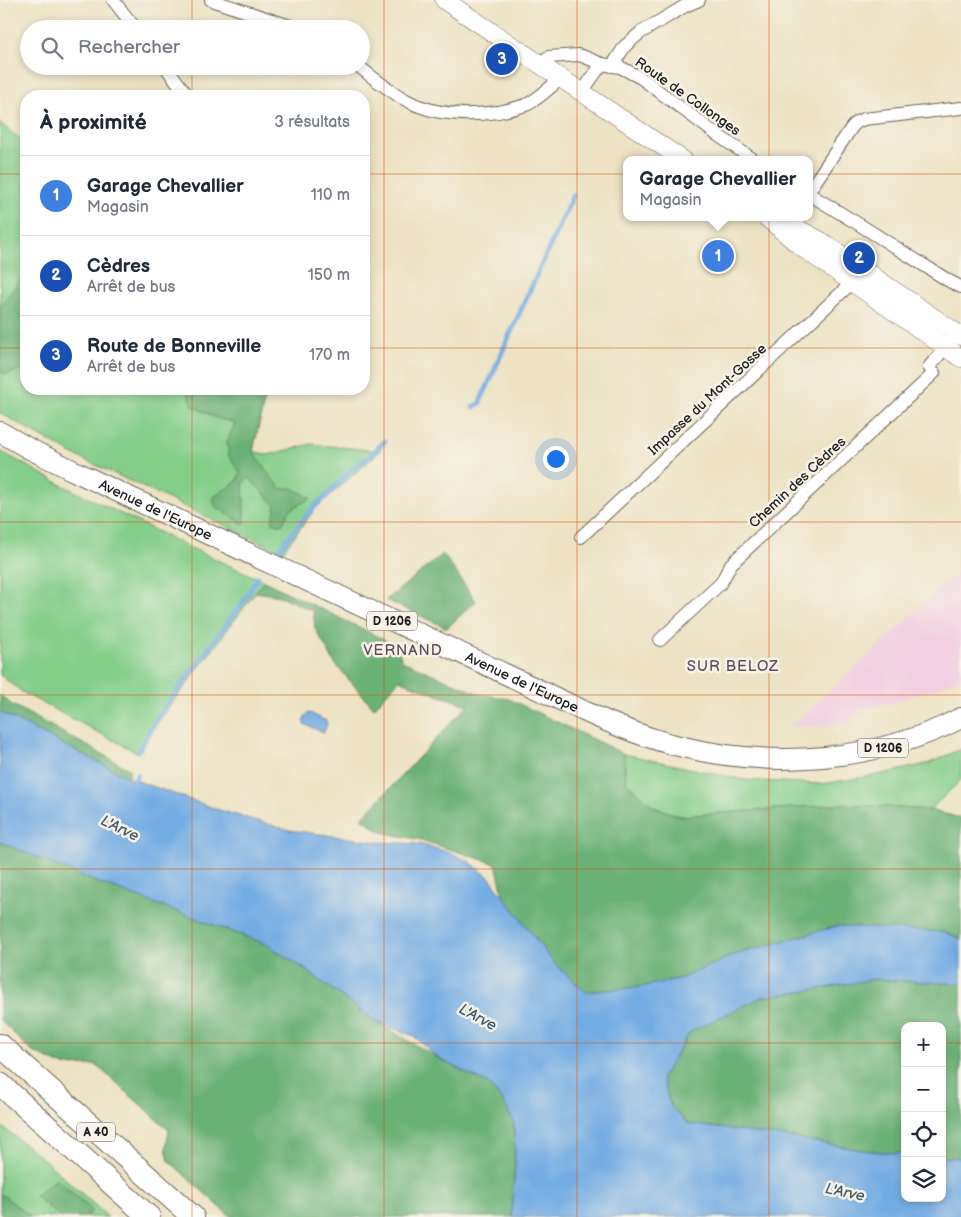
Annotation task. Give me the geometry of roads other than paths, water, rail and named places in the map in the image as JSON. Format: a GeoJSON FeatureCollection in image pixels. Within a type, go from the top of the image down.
{"type":"FeatureCollection","features":[{"type":"Feature","properties":{"kind":"highway","name":"A 40"},"geometry":{"type":"LineString","coordinates":[[0,1045],[193,1217]]}},
{"type":"Feature","properties":{"kind":"highway","name":"A 40"},"geometry":{"type":"LineString","coordinates":[[0,1084],[149,1217]]}},
{"type":"Feature","properties":{"kind":"main road"},"geometry":{"type":"LineString","coordinates":[[444,0],[677,156]]}},
{"type":"Feature","properties":{"kind":"main road"},"geometry":{"type":"LineString","coordinates":[[771,221],[800,246],[859,277],[954,339],[961,358]]}},
{"type":"Feature","properties":{"kind":"main road"},"geometry":{"type":"LineString","coordinates":[[784,221],[821,241],[859,277]]}},
{"type":"Feature","properties":{"kind":"main road","name":"Avenue de l'Europe"},"geometry":{"type":"LineString","coordinates":[[0,432],[74,471],[568,704],[618,726],[658,740],[696,750],[731,756],[818,757],[864,752],[888,746],[923,735],[961,718]]}},
{"type":"Feature","properties":{"kind":"street"},"geometry":{"type":"LineString","coordinates":[[114,0],[129,20]]}},
{"type":"Feature","properties":{"kind":"street"},"geometry":{"type":"LineString","coordinates":[[211,0],[272,20]]}},
{"type":"Feature","properties":{"kind":"street"},"geometry":{"type":"LineString","coordinates":[[582,92],[594,74],[607,65],[640,33],[685,6],[699,0]]}},
{"type":"Feature","properties":{"kind":"street","name":"Route de Collonges"},"geometry":{"type":"LineString","coordinates":[[538,63],[549,57],[574,55],[626,70],[640,78],[748,156]]}},
{"type":"Feature","properties":{"kind":"street"},"geometry":{"type":"LineString","coordinates":[[172,75],[183,90]]}},
{"type":"Feature","properties":{"kind":"street"},"geometry":{"type":"LineString","coordinates":[[370,75],[409,102],[436,112],[458,115],[481,114],[518,108],[534,100],[561,78]]}},
{"type":"Feature","properties":{"kind":"street"},"geometry":{"type":"LineString","coordinates":[[813,187],[852,126],[857,122],[864,119],[961,108]]}},
{"type":"Feature","properties":{"kind":"street"},"geometry":{"type":"LineString","coordinates":[[813,195],[961,287]]}},
{"type":"Feature","properties":{"kind":"street","name":"Impasse du Mont-Gosse"},"geometry":{"type":"LineString","coordinates":[[581,537],[859,277]]}},
{"type":"Feature","properties":{"kind":"street","name":"Chemin des Cèdres"},"geometry":{"type":"LineString","coordinates":[[660,640],[721,583],[731,564],[934,373],[929,367],[954,339]]}},
{"type":"Feature","properties":{"kind":"water","name":"L'Arve"},"geometry":{"type":"Polygon","coordinates":[[[0,712],[129,778],[222,811],[289,830],[379,842],[419,844],[451,853],[470,862],[490,878],[553,962],[586,992],[641,987],[682,978],[734,955],[837,926],[944,932],[961,939],[961,984],[873,979],[762,997],[690,1032],[662,1078],[671,1107],[688,1124],[793,1138],[861,1150],[901,1154],[901,1202],[946,1202],[946,1157],[961,1158],[961,1217],[512,1217],[515,1163],[514,1122],[502,1100],[488,1084],[438,1058],[414,1036],[375,1021],[299,965],[266,944],[94,881],[0,842],[0,712]]]}},
{"type":"Feature","properties":{"kind":"water"},"geometry":{"type":"Polygon","coordinates":[[[310,713],[326,721],[327,724],[324,732],[304,724],[303,722],[307,714],[310,713]]]}},
{"type":"Feature","properties":{"kind":"waterway"},"geometry":{"type":"LineString","coordinates":[[473,407],[479,404],[488,385],[573,195]]}},
{"type":"Feature","properties":{"kind":"waterway"},"geometry":{"type":"LineString","coordinates":[[279,550],[312,509],[351,470],[385,441]]}},
{"type":"Feature","properties":{"kind":"waterway"},"geometry":{"type":"LineString","coordinates":[[139,750],[158,717],[246,598],[257,577]]}},
{"type":"Feature","properties":{"kind":"waterway"},"geometry":{"type":"LineString","coordinates":[[133,786],[137,774]]}},
{"type":"Feature","properties":{"kind":"place","name":"Route de Bonneville"},"geometry":{"type":"Point","coordinates":[502,59]}},
{"type":"Feature","properties":{"kind":"place","name":"Garage Chevallier"},"geometry":{"type":"Point","coordinates":[718,256]}},
{"type":"Feature","properties":{"kind":"place","name":"Cèdres"},"geometry":{"type":"Point","coordinates":[859,258]}},
{"type":"Feature","properties":{"kind":"district","name":"VERNAND"},"geometry":{"type":"Point","coordinates":[403,650]}},
{"type":"Feature","properties":{"kind":"district","name":"SUR BELOZ"},"geometry":{"type":"Point","coordinates":[733,666]}}]}
